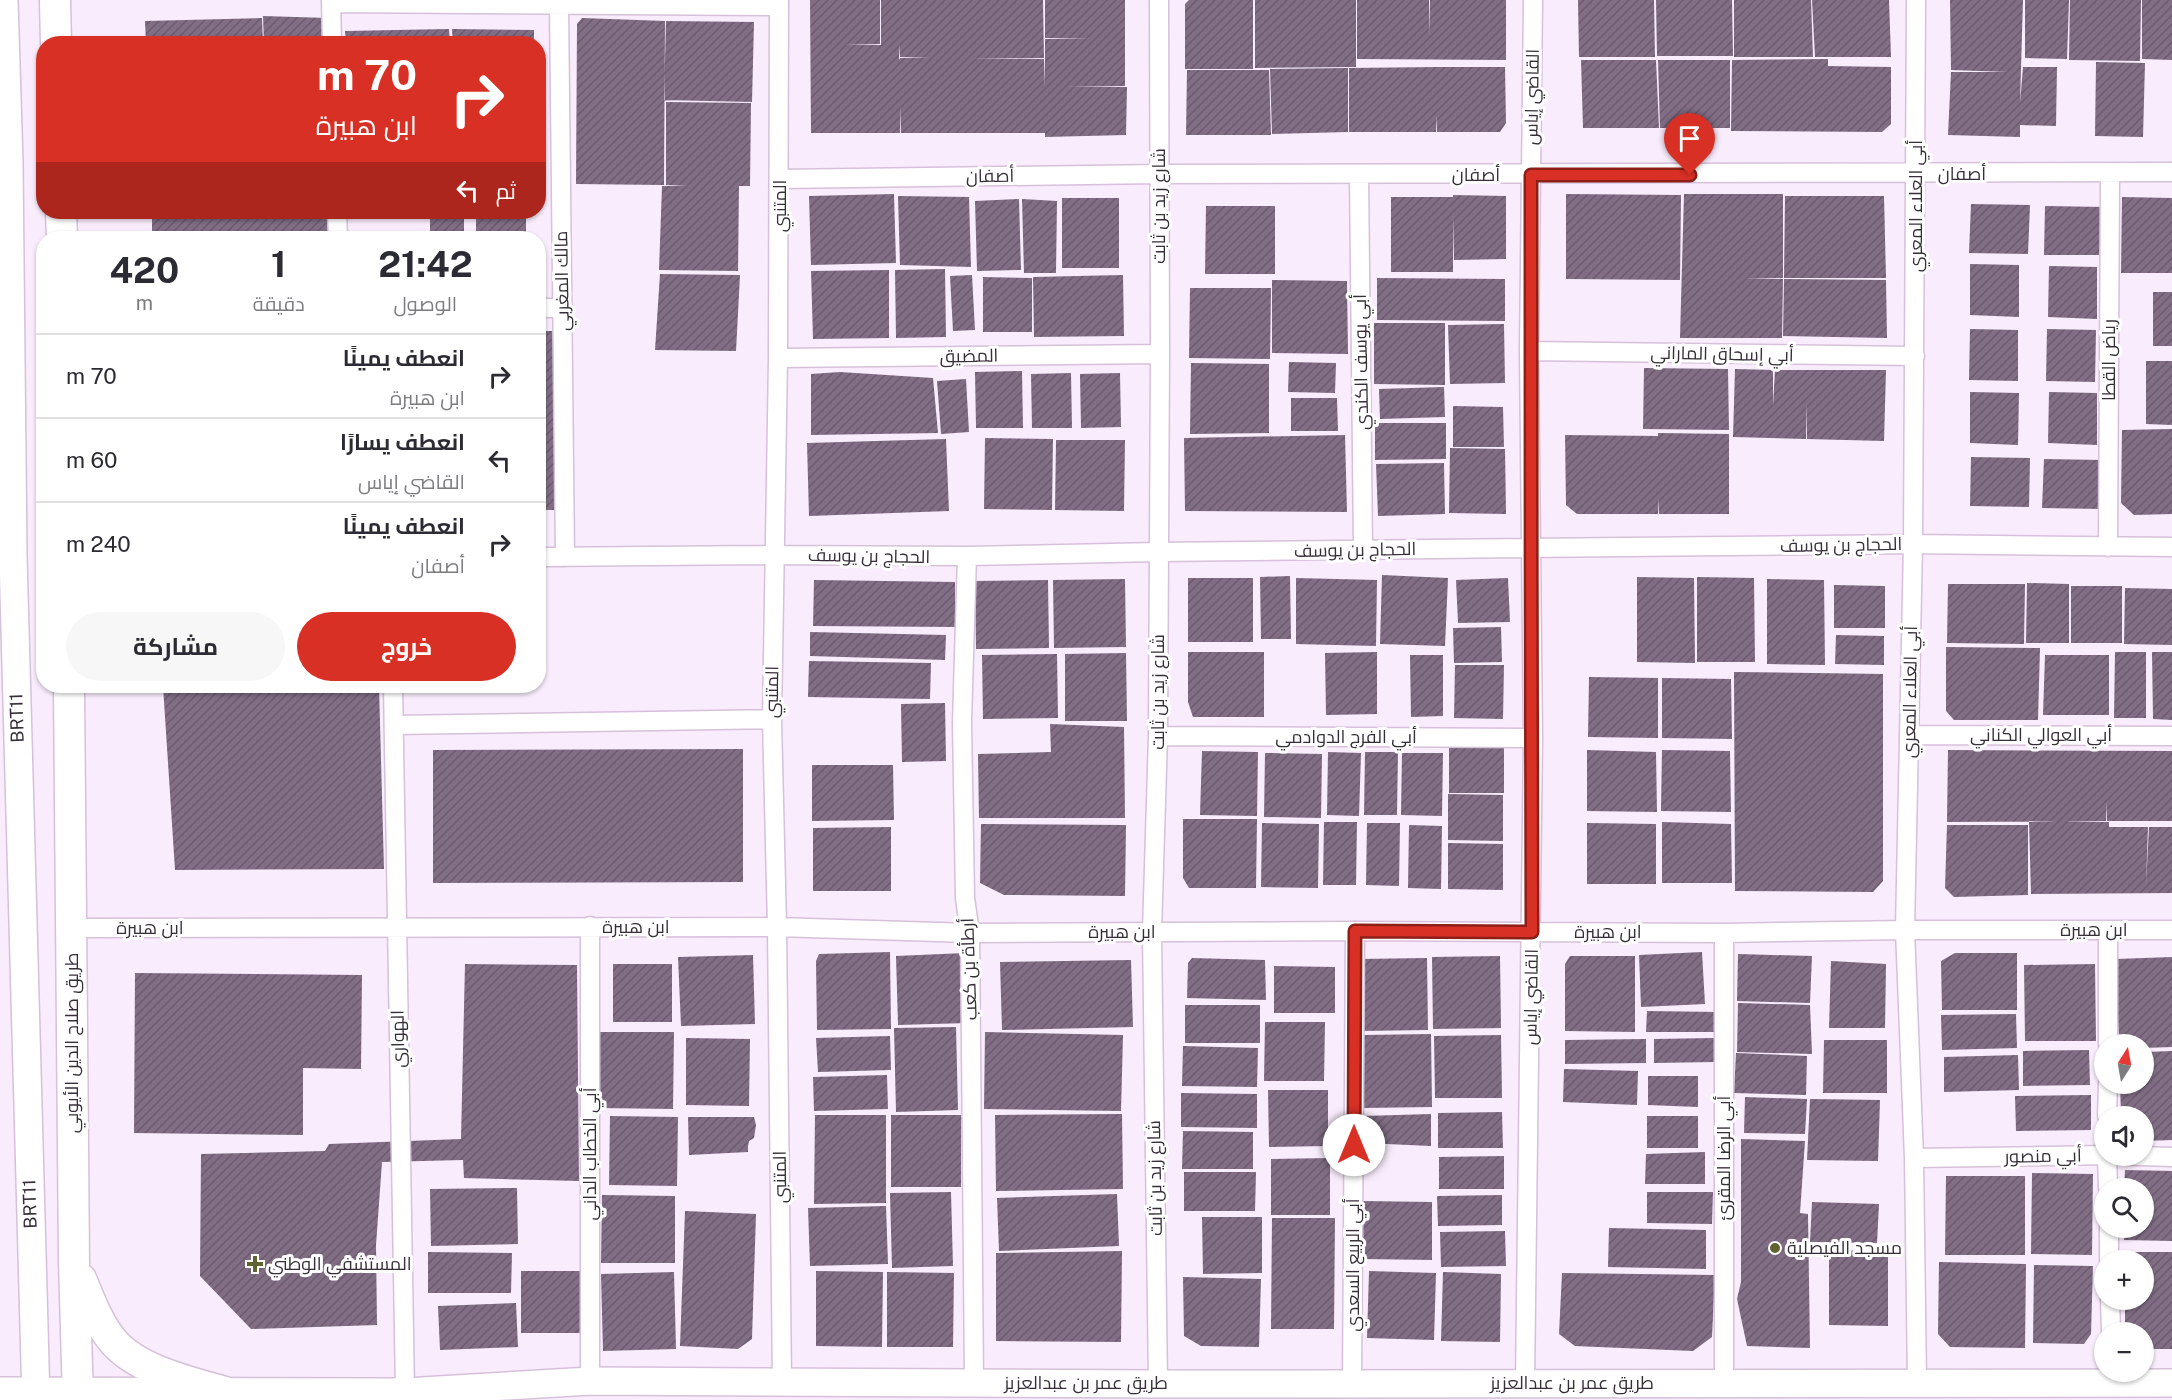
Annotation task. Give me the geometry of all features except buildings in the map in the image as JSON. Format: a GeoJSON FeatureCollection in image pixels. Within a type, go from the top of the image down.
{"type":"FeatureCollection","features":[{"type":"Feature","properties":{"kind":"main road","name":"BRT11"},"geometry":{"type":"LineString","coordinates":[[4,0],[9,162],[13,556],[36,1395]]}},
{"type":"Feature","properties":{"kind":"main road"},"geometry":{"type":"LineString","coordinates":[[55,0],[56,36]]}},
{"type":"Feature","properties":{"kind":"main road","name":"طريق صلاح الدين الأيوبي"},"geometry":{"type":"LineString","coordinates":[[69,693],[74,1263],[78,1395]]}},
{"type":"Feature","properties":{"kind":"main road"},"geometry":{"type":"LineString","coordinates":[[74,1263],[96,1313],[113,1341],[123,1351],[177,1378],[225,1392]]}},
{"type":"Feature","properties":{"kind":"main road","name":"طريق عمر بن عبدالعزيز"},"geometry":{"type":"LineString","coordinates":[[0,1391],[36,1395],[405,1392],[590,1381],[1158,1384],[1917,1383],[2094,1378]]}},
{"type":"Feature","properties":{"kind":"main road","name":"طريق عمر بن عبدالعزيز"},"geometry":{"type":"LineString","coordinates":[[2154,1381],[2172,1383]]}},
{"type":"Feature","properties":{"kind":"street","name":"شارع زيد بن ثابت"},"geometry":{"type":"LineString","coordinates":[[1158,1384],[1152,932],[1158,736],[1159,0]]}},
{"type":"Feature","properties":{"kind":"street","name":"القاضي إياس"},"geometry":{"type":"LineString","coordinates":[[1525,1383],[1532,932],[1533,738],[1529,351],[1533,0]]}},
{"type":"Feature","properties":{"kind":"street","name":"أبي العلاء المعري"},"geometry":{"type":"LineString","coordinates":[[1916,0],[1913,544],[1905,930],[1914,1158],[1917,1383]]}},
{"type":"Feature","properties":{"kind":"street"},"geometry":{"type":"LineString","coordinates":[[332,36],[331,1],[560,4],[779,3]]}},
{"type":"Feature","properties":{"kind":"street","name":"المتنبي"},"geometry":{"type":"LineString","coordinates":[[779,3],[780,179],[772,718],[777,927],[782,1383]]}},
{"type":"Feature","properties":{"kind":"street","name":"مالك المغربي"},"geometry":{"type":"LineString","coordinates":[[560,4],[565,557]]}},
{"type":"Feature","properties":{"kind":"street","name":"أصفان"},"geometry":{"type":"LineString","coordinates":[[780,179],[1159,174],[2110,174],[2172,172]]}},
{"type":"Feature","properties":{"kind":"street","name":"رياض القطا"},"geometry":{"type":"LineString","coordinates":[[2108,547],[2110,174]]}},
{"type":"Feature","properties":{"kind":"street","name":"أبي يوسف الكندي"},"geometry":{"type":"LineString","coordinates":[[1359,175],[1363,549]]}},
{"type":"Feature","properties":{"kind":"street"},"geometry":{"type":"LineString","coordinates":[[546,308],[562,308]]}},
{"type":"Feature","properties":{"kind":"street","name":"أبي إسحاق الماراني"},"geometry":{"type":"LineString","coordinates":[[1529,351],[1915,356]]}},
{"type":"Feature","properties":{"kind":"street","name":"المضيق"},"geometry":{"type":"LineString","coordinates":[[778,358],[1160,354]]}},
{"type":"Feature","properties":{"kind":"street","name":"الحجاج بن يوسف"},"geometry":{"type":"LineString","coordinates":[[546,557],[967,556],[1363,549],[1913,544],[2172,547]]}},
{"type":"Feature","properties":{"kind":"street","name":"أرطأة بن كعب"},"geometry":{"type":"LineString","coordinates":[[967,556],[962,722],[965,898],[970,933],[974,1382]]}},
{"type":"Feature","properties":{"kind":"street","name":"الهواري"},"geometry":{"type":"LineString","coordinates":[[393,693],[405,1392]]}},
{"type":"Feature","properties":{"kind":"street"},"geometry":{"type":"LineString","coordinates":[[394,725],[772,718]]}},
{"type":"Feature","properties":{"kind":"street","name":"أبي العوالي الكناني"},"geometry":{"type":"LineString","coordinates":[[1909,735],[2172,736]]}},
{"type":"Feature","properties":{"kind":"street","name":"أبي الفرج الدوادمي"},"geometry":{"type":"LineString","coordinates":[[1158,736],[1533,738]]}},
{"type":"Feature","properties":{"kind":"street","name":"أبي الخطاب الداني"},"geometry":{"type":"LineString","coordinates":[[590,926],[590,1381]]}},
{"type":"Feature","properties":{"kind":"street","name":"ابن هبيرة"},"geometry":{"type":"LineString","coordinates":[[71,928],[777,927],[970,933],[1355,931],[1724,933],[2172,930]]}},
{"type":"Feature","properties":{"kind":"street"},"geometry":{"type":"LineString","coordinates":[[2108,930],[2108,1034]]}},
{"type":"Feature","properties":{"kind":"street","name":"أبي الربيع السعدي"},"geometry":{"type":"LineString","coordinates":[[1352,1383],[1355,931]]}},
{"type":"Feature","properties":{"kind":"street","name":"أبي الرضا المقرئ"},"geometry":{"type":"LineString","coordinates":[[1724,933],[1724,1382]]}},
{"type":"Feature","properties":{"kind":"street","name":"أبي منصور"},"geometry":{"type":"LineString","coordinates":[[1914,1158],[2094,1155]]}},
{"type":"Feature","properties":{"kind":"street","name":"أبي منصور"},"geometry":{"type":"LineString","coordinates":[[2154,1156],[2172,1157]]}},
{"type":"Feature","properties":{"kind":"place","name":"مسجد الفيصلية"},"geometry":{"type":"Point","coordinates":[1775,1248]}},
{"type":"Feature","properties":{"kind":"place","name":"المستشفي الوطني"},"geometry":{"type":"Point","coordinates":[255,1264]}},
{"type":"Feature","properties":{"kind":"route"},"geometry":{"type":"LineString","coordinates":[[1354,1145],[1355,931],[1532,932],[1533,738],[1529,351],[1531,175],[1690,175]]}}]}
